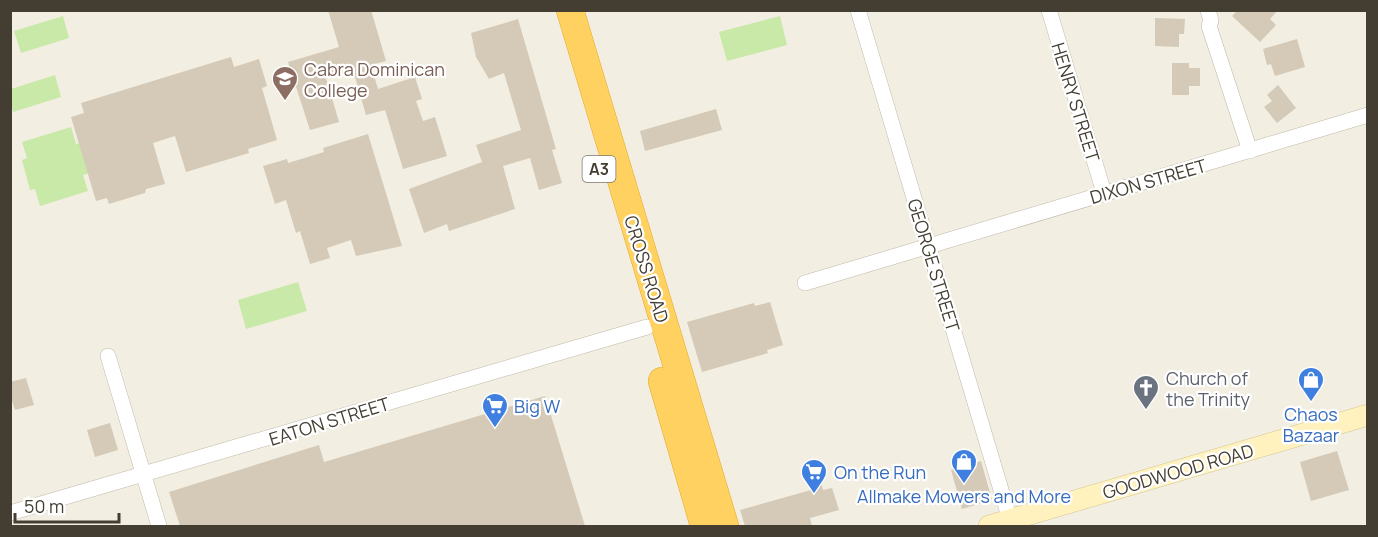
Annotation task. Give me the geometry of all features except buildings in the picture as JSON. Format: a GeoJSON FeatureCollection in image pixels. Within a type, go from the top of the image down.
{"type":"FeatureCollection","features":[{"type":"Feature","properties":{"kind":"highway","name":"CROSS ROAD"},"geometry":{"type":"LineString","coordinates":[[551,10],[655,325],[725,526]]}},
{"type":"Feature","properties":{"kind":"highway","name":"CROSS ROAD"},"geometry":{"type":"LineString","coordinates":[[570,10],[655,325],[704,526]]}},
{"type":"Feature","properties":{"kind":"main road","name":"GOODWOOD ROAD"},"geometry":{"type":"LineString","coordinates":[[988,526],[1368,415]]}},
{"type":"Feature","properties":{"kind":"street","name":"GEORGE STREET"},"geometry":{"type":"LineString","coordinates":[[858,10],[1010,520]]}},
{"type":"Feature","properties":{"kind":"street","name":"HENRY STREET"},"geometry":{"type":"LineString","coordinates":[[1049,10],[1104,193]]}},
{"type":"Feature","properties":{"kind":"street"},"geometry":{"type":"LineString","coordinates":[[1208,10],[1211,21],[1209,26],[1250,151]]}},
{"type":"Feature","properties":{"kind":"street","name":"DIXON STREET"},"geometry":{"type":"LineString","coordinates":[[805,284],[1368,116]]}},
{"type":"Feature","properties":{"kind":"street","name":"EATON STREET"},"geometry":{"type":"LineString","coordinates":[[10,513],[144,476],[655,325]]}},
{"type":"Feature","properties":{"kind":"street"},"geometry":{"type":"LineString","coordinates":[[108,356],[159,526]]}},
{"type":"Feature","properties":{"kind":"green space"},"geometry":{"type":"Polygon","coordinates":[[[63,16],[69,38],[21,53],[14,31],[63,16]]]}},
{"type":"Feature","properties":{"kind":"green space"},"geometry":{"type":"Polygon","coordinates":[[[780,16],[787,45],[727,61],[719,32],[780,16]]]}},
{"type":"Feature","properties":{"kind":"green space"},"geometry":{"type":"Polygon","coordinates":[[[55,75],[61,97],[13,112],[11,89],[55,75]]]}},
{"type":"Feature","properties":{"kind":"green space"},"geometry":{"type":"Polygon","coordinates":[[[71,127],[76,144],[81,143],[90,173],[83,175],[88,191],[40,206],[35,189],[30,190],[22,160],[27,158],[22,142],[71,127]]]}},
{"type":"Feature","properties":{"kind":"green space"},"geometry":{"type":"Polygon","coordinates":[[[298,282],[307,311],[246,329],[238,300],[298,282]]]}},
{"type":"Feature","properties":{"kind":"place","name":"Cabra Dominican College"},"geometry":{"type":"Point","coordinates":[285,102]}},
{"type":"Feature","properties":{"kind":"place","name":"Chaos Bazaar"},"geometry":{"type":"Point","coordinates":[1311,403]}},
{"type":"Feature","properties":{"kind":"place","name":"Church of the Trinity"},"geometry":{"type":"Point","coordinates":[1146,411]}},
{"type":"Feature","properties":{"kind":"place","name":"Big W"},"geometry":{"type":"Point","coordinates":[495,429]}},
{"type":"Feature","properties":{"kind":"place","name":"Allmake Mowers and More"},"geometry":{"type":"Point","coordinates":[964,485]}},
{"type":"Feature","properties":{"kind":"place","name":"On the Run"},"geometry":{"type":"Point","coordinates":[814,495]}}]}
